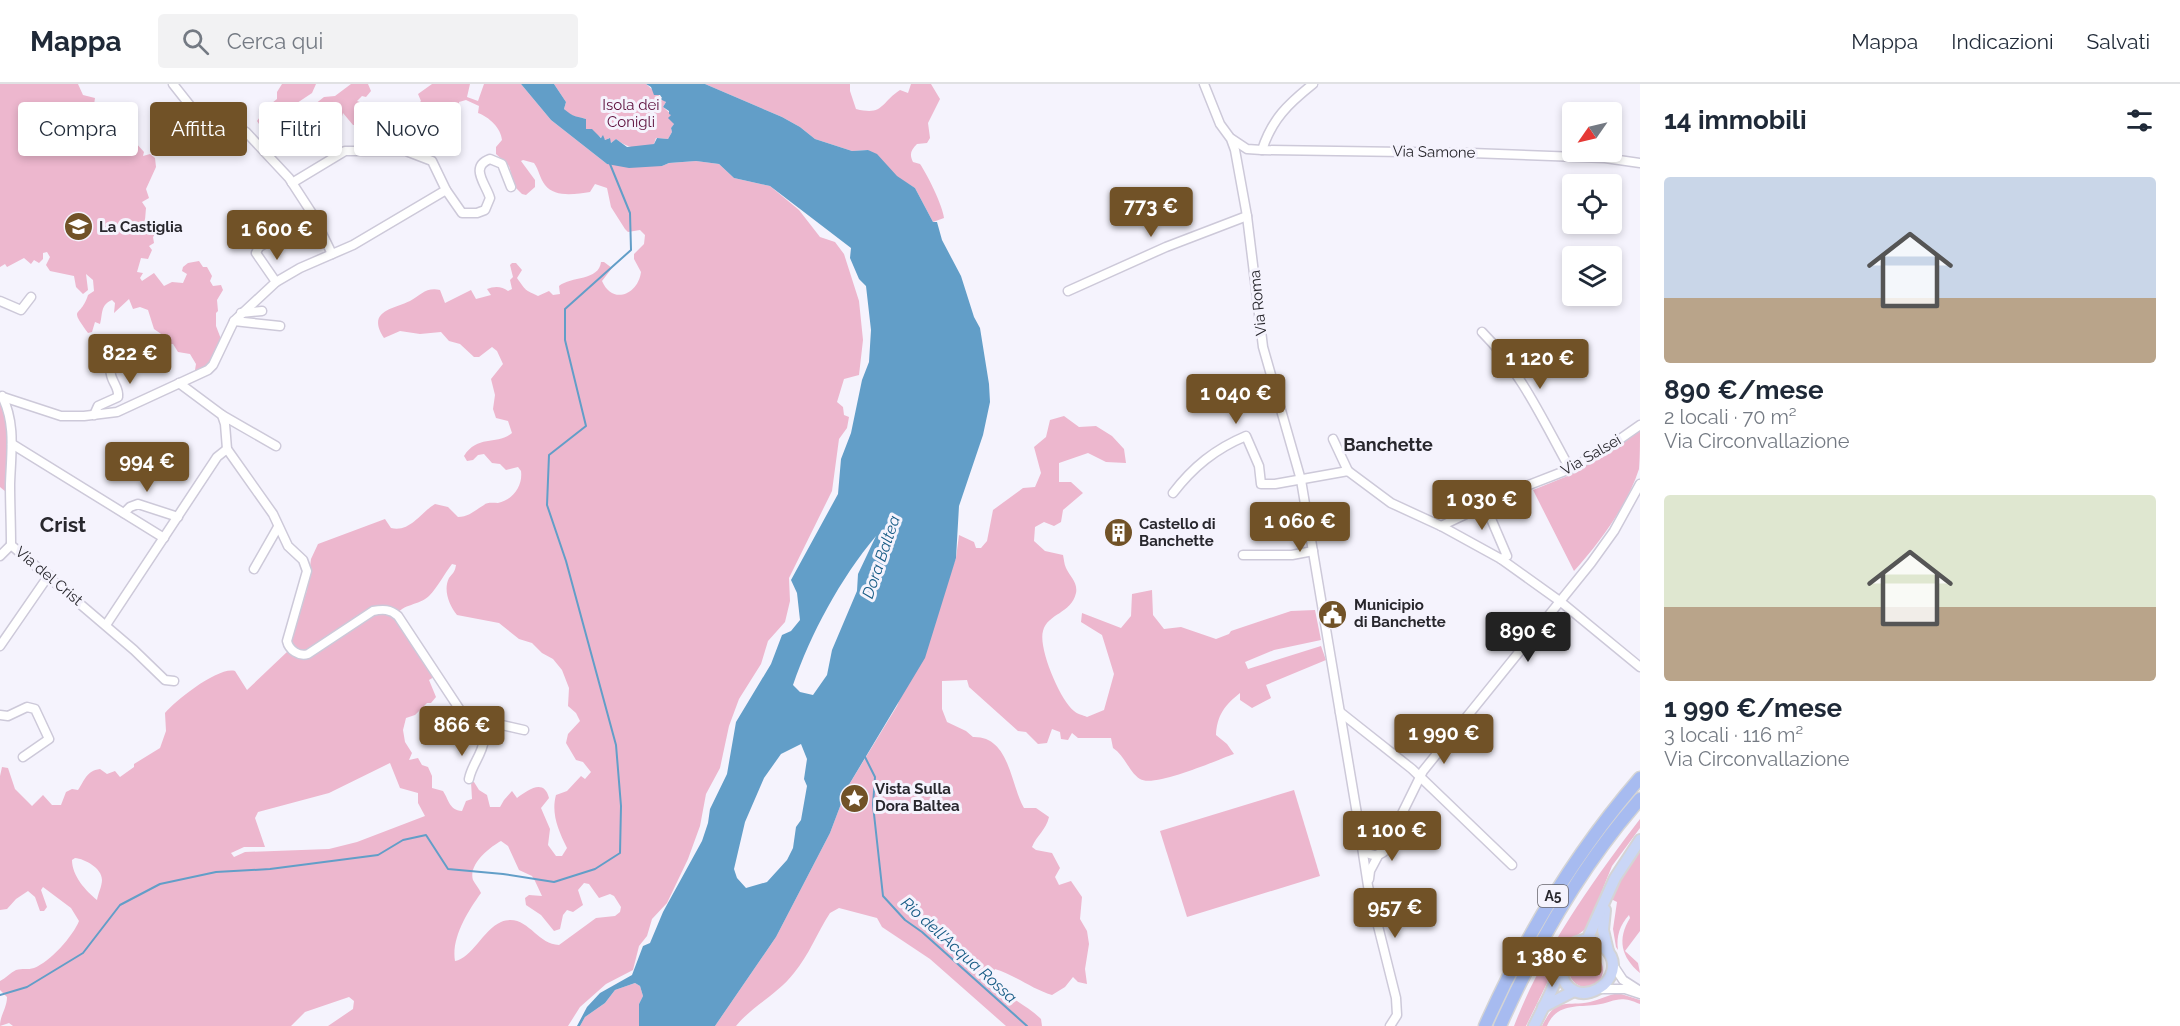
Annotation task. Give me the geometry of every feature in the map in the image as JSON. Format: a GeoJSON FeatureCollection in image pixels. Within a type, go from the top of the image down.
{"type":"FeatureCollection","features":[{"type":"Feature","properties":{"kind":"highway","name":"A5"},"geometry":{"type":"LineString","coordinates":[[1485,1026],[1519,954],[1557,889],[1578,856],[1640,778]]}},
{"type":"Feature","properties":{"kind":"highway","name":"A5"},"geometry":{"type":"LineString","coordinates":[[1500,1026],[1530,961],[1568,897],[1613,832],[1640,799]]}},
{"type":"Feature","properties":{"kind":"main road"},"geometry":{"type":"LineString","coordinates":[[1587,940],[1615,878],[1640,840]]}},
{"type":"Feature","properties":{"kind":"main road"},"geometry":{"type":"LineString","coordinates":[[1560,968],[1564,981],[1574,991],[1586,993],[1600,989],[1608,981],[1612,964],[1603,930],[1605,904]]}},
{"type":"Feature","properties":{"kind":"main road"},"geometry":{"type":"LineString","coordinates":[[1534,1026],[1560,968],[1562,956],[1570,946],[1587,940],[1600,944],[1608,951]]}},
{"type":"Feature","properties":{"kind":"main road"},"geometry":{"type":"LineString","coordinates":[[1543,1007],[1574,991]]}},
{"type":"Feature","properties":{"kind":"street"},"geometry":{"type":"LineString","coordinates":[[173,84],[187,102]]}},
{"type":"Feature","properties":{"kind":"street","name":"Via Roma"},"geometry":{"type":"LineString","coordinates":[[1203,84],[1220,124],[1231,139],[1247,216],[1263,347],[1301,480],[1368,886],[1396,998],[1397,1015],[1390,1026]]}},
{"type":"Feature","properties":{"kind":"street"},"geometry":{"type":"LineString","coordinates":[[1262,150],[1269,130],[1280,115],[1314,84]]}},
{"type":"Feature","properties":{"kind":"street"},"geometry":{"type":"LineString","coordinates":[[247,133],[292,183],[313,214],[332,254]]}},
{"type":"Feature","properties":{"kind":"street","name":"Via Samone"},"geometry":{"type":"LineString","coordinates":[[1231,139],[1246,149],[1262,150],[1471,153],[1605,158],[1640,163]]}},
{"type":"Feature","properties":{"kind":"street"},"geometry":{"type":"LineString","coordinates":[[292,183],[345,151],[406,152],[432,161],[446,190],[462,213],[477,213],[485,210],[490,198],[479,169],[483,162],[490,159],[501,164],[511,187]]}},
{"type":"Feature","properties":{"kind":"street"},"geometry":{"type":"LineString","coordinates":[[2,395],[61,416],[94,415],[128,409],[202,373],[213,365],[234,321],[276,282],[353,245],[446,190]]}},
{"type":"Feature","properties":{"kind":"street"},"geometry":{"type":"LineString","coordinates":[[1068,291],[1166,247],[1247,216]]}},
{"type":"Feature","properties":{"kind":"street"},"geometry":{"type":"LineString","coordinates":[[274,239],[259,247],[256,253],[276,282]]}},
{"type":"Feature","properties":{"kind":"street"},"geometry":{"type":"LineString","coordinates":[[0,301],[21,310],[31,297]]}},
{"type":"Feature","properties":{"kind":"street"},"geometry":{"type":"LineString","coordinates":[[241,313],[262,311]]}},
{"type":"Feature","properties":{"kind":"street"},"geometry":{"type":"LineString","coordinates":[[234,321],[280,326]]}},
{"type":"Feature","properties":{"kind":"street"},"geometry":{"type":"LineString","coordinates":[[1482,332],[1500,350],[1512,367],[1570,469]]}},
{"type":"Feature","properties":{"kind":"street"},"geometry":{"type":"LineString","coordinates":[[94,415],[98,406],[115,400],[119,393],[111,376],[111,362],[106,344]]}},
{"type":"Feature","properties":{"kind":"street"},"geometry":{"type":"LineString","coordinates":[[177,384],[222,415],[276,446]]}},
{"type":"Feature","properties":{"kind":"street","name":"Via del Crist"},"geometry":{"type":"LineString","coordinates":[[2,395],[10,418],[12,444],[11,545],[49,575],[157,670],[165,680],[174,681]]}},
{"type":"Feature","properties":{"kind":"street"},"geometry":{"type":"LineString","coordinates":[[106,625],[218,457],[227,449],[229,445],[222,415]]}},
{"type":"Feature","properties":{"kind":"street","name":"Via Salsei"},"geometry":{"type":"LineString","coordinates":[[1441,526],[1486,507],[1521,488],[1570,469],[1610,446],[1640,425]]}},
{"type":"Feature","properties":{"kind":"street"},"geometry":{"type":"LineString","coordinates":[[1173,493],[1197,464],[1228,443],[1246,435],[1259,466],[1258,480],[1261,484],[1301,480],[1348,471]]}},
{"type":"Feature","properties":{"kind":"street"},"geometry":{"type":"LineString","coordinates":[[1333,439],[1348,471],[1391,504],[1441,526],[1501,559],[1561,602],[1640,667]]}},
{"type":"Feature","properties":{"kind":"street"},"geometry":{"type":"LineString","coordinates":[[12,444],[164,538]]}},
{"type":"Feature","properties":{"kind":"street"},"geometry":{"type":"LineString","coordinates":[[227,449],[273,514],[290,549],[303,560],[308,571],[288,637],[288,645],[294,652],[301,655],[308,654],[373,611],[384,609],[393,611],[464,716],[484,740]]}},
{"type":"Feature","properties":{"kind":"street"},"geometry":{"type":"LineString","coordinates":[[1368,886],[1370,871],[1379,854],[1386,849],[1420,777],[1561,602],[1614,531],[1640,484]]}},
{"type":"Feature","properties":{"kind":"street"},"geometry":{"type":"LineString","coordinates":[[0,498],[10,494]]}},
{"type":"Feature","properties":{"kind":"street"},"geometry":{"type":"LineString","coordinates":[[124,513],[130,507],[138,504],[178,517]]}},
{"type":"Feature","properties":{"kind":"street"},"geometry":{"type":"LineString","coordinates":[[1486,507],[1508,556],[1501,559]]}},
{"type":"Feature","properties":{"kind":"street"},"geometry":{"type":"LineString","coordinates":[[254,569],[278,527]]}},
{"type":"Feature","properties":{"kind":"street"},"geometry":{"type":"LineString","coordinates":[[0,556],[11,545]]}},
{"type":"Feature","properties":{"kind":"street"},"geometry":{"type":"LineString","coordinates":[[1243,555],[1292,555],[1313,551]]}},
{"type":"Feature","properties":{"kind":"street"},"geometry":{"type":"LineString","coordinates":[[0,646],[49,575]]}},
{"type":"Feature","properties":{"kind":"street"},"geometry":{"type":"LineString","coordinates":[[0,715],[8,716],[27,707],[35,709],[49,739],[23,757]]}},
{"type":"Feature","properties":{"kind":"street"},"geometry":{"type":"LineString","coordinates":[[1340,712],[1420,777],[1512,865]]}},
{"type":"Feature","properties":{"kind":"street"},"geometry":{"type":"LineString","coordinates":[[469,779],[471,767],[480,755],[484,740],[502,725],[524,730]]}},
{"type":"Feature","properties":{"kind":"street","name":"Via Roma"},"geometry":{"type":"LineString","coordinates":[[1356,810],[1373,827]]}},
{"type":"Feature","properties":{"kind":"street"},"geometry":{"type":"LineString","coordinates":[[1379,854],[1368,853],[1362,842],[1373,827],[1386,825],[1402,812]]}},
{"type":"Feature","properties":{"kind":"street"},"geometry":{"type":"LineString","coordinates":[[1373,827],[1385,831],[1389,840]]}},
{"type":"Feature","properties":{"kind":"street"},"geometry":{"type":"LineString","coordinates":[[1612,964],[1623,980],[1640,992]]}},
{"type":"Feature","properties":{"kind":"street"},"geometry":{"type":"LineString","coordinates":[[1600,989],[1625,989],[1640,992]]}},
{"type":"Feature","properties":{"kind":"green space","name":"La Castiglia"},"geometry":{"type":"Polygon","coordinates":[[[0,84],[78,84],[83,95],[95,98],[94,102],[18,102],[18,156],[138,156],[138,145],[144,152],[143,156],[150,154],[155,158],[156,167],[146,189],[149,198],[142,202],[146,208],[145,220],[154,226],[156,233],[153,237],[154,243],[149,246],[152,250],[148,259],[141,258],[137,272],[143,273],[140,278],[142,281],[154,273],[164,286],[172,282],[183,283],[187,274],[182,271],[183,267],[188,263],[199,261],[203,267],[207,267],[212,276],[210,281],[213,286],[221,285],[223,290],[217,300],[218,311],[216,313],[216,326],[221,339],[209,364],[196,372],[196,364],[190,354],[178,352],[173,344],[169,344],[164,336],[154,329],[148,310],[140,307],[133,309],[129,299],[114,313],[115,303],[112,300],[108,302],[104,307],[100,324],[95,322],[92,332],[88,333],[77,315],[88,295],[94,291],[93,280],[86,274],[88,290],[83,294],[76,287],[74,276],[50,271],[46,265],[50,257],[47,252],[43,253],[43,259],[39,263],[34,260],[31,264],[24,258],[7,267],[5,264],[0,267],[0,84]]]}},
{"type":"Feature","properties":{"kind":"green space"},"geometry":{"type":"Polygon","coordinates":[[[282,84],[316,84],[312,93],[298,102],[273,102],[277,99],[277,92],[282,84]]]}},
{"type":"Feature","properties":{"kind":"green space"},"geometry":{"type":"Polygon","coordinates":[[[351,84],[368,84],[371,91],[366,97],[362,96],[357,101],[360,102],[354,102],[354,125],[343,113],[342,116],[342,102],[318,102],[324,97],[335,96],[351,84]]]}},
{"type":"Feature","properties":{"kind":"green space"},"geometry":{"type":"Polygon","coordinates":[[[432,84],[470,84],[467,97],[478,101],[484,84],[521,84],[551,120],[607,164],[662,166],[669,163],[696,161],[719,164],[734,178],[770,186],[799,210],[820,237],[835,242],[844,254],[859,301],[863,340],[859,375],[844,379],[837,402],[843,407],[844,415],[849,417],[847,428],[839,439],[832,491],[789,578],[790,601],[785,622],[768,641],[761,664],[739,699],[729,726],[720,768],[706,794],[700,826],[688,859],[667,903],[652,919],[647,936],[639,946],[633,970],[606,984],[580,1007],[568,1026],[328,1026],[353,1009],[354,1001],[349,997],[305,1012],[291,1026],[13,1026],[9,1023],[0,1026],[7,997],[0,990],[0,981],[16,970],[34,968],[47,960],[66,941],[79,921],[71,908],[43,887],[41,890],[47,907],[44,911],[40,911],[35,897],[28,891],[7,909],[0,910],[0,776],[2,767],[8,768],[15,789],[32,806],[43,795],[52,805],[61,805],[66,792],[72,789],[78,790],[86,776],[95,770],[100,769],[107,774],[115,771],[120,777],[134,767],[134,764],[160,748],[166,731],[165,713],[178,700],[209,679],[228,671],[235,671],[247,690],[288,651],[307,590],[311,559],[318,544],[385,519],[391,528],[398,529],[410,525],[435,504],[448,507],[458,517],[465,516],[487,503],[498,503],[508,499],[519,487],[521,471],[518,467],[506,470],[500,464],[492,463],[484,454],[467,461],[464,456],[469,449],[481,442],[500,439],[512,433],[508,421],[496,418],[493,409],[495,395],[491,379],[503,364],[497,351],[492,347],[479,357],[474,357],[460,344],[449,341],[441,332],[420,334],[400,331],[384,338],[378,322],[384,312],[431,290],[440,290],[445,303],[471,290],[476,299],[491,295],[487,289],[490,288],[501,287],[508,291],[512,289],[510,280],[513,277],[510,265],[512,263],[516,263],[522,270],[517,278],[523,286],[538,296],[549,291],[553,295],[560,294],[559,286],[590,275],[599,268],[601,262],[612,268],[602,281],[612,293],[624,294],[630,291],[639,280],[641,272],[634,259],[634,254],[644,244],[645,235],[640,230],[628,232],[625,229],[611,207],[607,188],[595,184],[590,192],[566,194],[554,192],[543,183],[534,163],[523,160],[521,161],[535,180],[535,187],[526,195],[522,194],[515,187],[509,166],[496,154],[496,147],[502,140],[499,131],[490,120],[478,113],[479,106],[466,100],[459,102],[421,101],[418,94],[432,84]],[[452,564],[429,596],[403,609],[395,616],[434,677],[429,680],[436,697],[415,715],[406,718],[403,730],[405,742],[412,753],[409,760],[418,758],[422,765],[428,767],[432,776],[432,788],[443,791],[452,807],[462,811],[466,801],[472,799],[471,782],[474,782],[479,790],[487,795],[490,807],[500,807],[512,791],[517,798],[535,788],[543,788],[549,798],[541,808],[550,829],[548,845],[556,856],[562,856],[567,848],[556,822],[554,808],[556,795],[567,791],[581,776],[585,779],[591,772],[583,762],[576,760],[566,743],[568,734],[580,721],[576,713],[568,706],[569,688],[562,670],[553,659],[542,653],[532,643],[519,639],[499,623],[457,615],[449,602],[447,592],[447,583],[456,565],[452,564]],[[390,763],[329,793],[258,812],[255,818],[265,847],[244,847],[231,853],[234,857],[245,852],[329,849],[357,842],[425,816],[418,803],[418,793],[400,788],[390,763]],[[501,841],[481,857],[474,868],[473,880],[481,893],[466,916],[458,934],[454,952],[455,961],[467,955],[489,931],[501,922],[518,921],[544,940],[559,945],[596,918],[615,916],[620,912],[621,907],[614,896],[610,894],[599,898],[589,884],[584,883],[578,890],[583,905],[573,912],[567,910],[563,915],[560,929],[554,931],[541,915],[526,905],[525,898],[529,895],[542,896],[532,876],[519,870],[508,846],[501,841]],[[75,858],[72,860],[74,872],[84,888],[97,900],[102,882],[99,872],[92,865],[75,858]]]}},
{"type":"Feature","properties":{"kind":"green space","name":"Isola dei Conigli"},"geometry":{"type":"Polygon","coordinates":[[[554,84],[646,84],[666,102],[663,107],[672,115],[671,119],[674,124],[671,128],[672,132],[668,139],[656,138],[654,144],[644,147],[630,147],[616,139],[611,143],[609,138],[606,140],[586,129],[586,119],[572,115],[564,109],[566,102],[554,84]]]}},
{"type":"Feature","properties":{"kind":"green space"},"geometry":{"type":"Polygon","coordinates":[[[705,84],[850,84],[856,109],[872,111],[881,107],[900,90],[908,93],[911,84],[931,84],[940,99],[928,123],[930,138],[927,143],[917,144],[912,150],[911,157],[913,162],[920,164],[927,175],[944,218],[933,222],[915,188],[897,177],[868,150],[852,151],[815,139],[782,117],[705,84]]]}},
{"type":"Feature","properties":{"kind":"green space"},"geometry":{"type":"Polygon","coordinates":[[[0,400],[8,427],[6,492],[0,487],[0,400]]]}},
{"type":"Feature","properties":{"kind":"green space"},"geometry":{"type":"Polygon","coordinates":[[[1064,416],[1079,427],[1096,426],[1112,436],[1124,449],[1126,463],[1106,462],[1088,453],[1059,463],[1059,482],[1071,482],[1083,493],[1063,510],[1061,522],[1054,526],[1044,522],[1035,527],[1034,541],[1045,551],[1063,555],[1065,566],[1076,586],[1073,600],[1065,610],[1046,625],[1042,639],[1051,673],[1068,705],[1074,711],[1087,717],[1104,710],[1114,674],[1102,635],[1081,622],[1082,613],[1121,628],[1131,616],[1132,594],[1152,590],[1153,615],[1164,629],[1181,627],[1216,639],[1231,631],[1291,611],[1315,610],[1321,640],[1274,650],[1245,662],[1248,669],[1321,646],[1326,660],[1266,685],[1271,698],[1252,708],[1240,700],[1240,693],[1230,702],[1220,716],[1216,735],[1234,754],[1171,777],[1147,781],[1140,779],[1133,772],[1113,748],[1111,738],[1078,738],[1072,733],[1068,740],[1061,739],[1060,732],[1052,729],[1047,743],[1038,744],[1026,732],[1018,731],[969,687],[967,680],[942,681],[942,709],[947,722],[973,737],[995,744],[1007,763],[1024,808],[1036,808],[1049,817],[1032,847],[1052,853],[1060,868],[1055,877],[1059,885],[1071,881],[1082,897],[1080,919],[1087,931],[1089,944],[1085,969],[1087,984],[1078,982],[1073,977],[1065,987],[1052,995],[995,969],[991,976],[996,983],[1008,995],[1041,1019],[1042,1026],[1006,1026],[930,959],[882,927],[877,918],[839,908],[830,913],[799,966],[780,988],[736,1026],[715,1026],[776,937],[830,833],[847,788],[897,706],[956,558],[959,535],[974,542],[976,548],[981,548],[987,541],[993,510],[1023,488],[1035,487],[1041,473],[1034,447],[1046,437],[1050,420],[1064,416]]]}},
{"type":"Feature","properties":{"kind":"green space"},"geometry":{"type":"Polygon","coordinates":[[[1640,431],[1639,469],[1634,483],[1603,536],[1574,571],[1533,490],[1575,473],[1640,431]]]}},
{"type":"Feature","properties":{"kind":"green space"},"geometry":{"type":"Polygon","coordinates":[[[1294,790],[1320,876],[1187,917],[1160,831],[1294,790]]]}},
{"type":"Feature","properties":{"kind":"green space"},"geometry":{"type":"Polygon","coordinates":[[[1640,819],[1640,828],[1612,866],[1587,928],[1557,953],[1552,973],[1526,1026],[1514,1026],[1554,944],[1604,868],[1640,819]]]}},
{"type":"Feature","properties":{"kind":"green space"},"geometry":{"type":"Polygon","coordinates":[[[1640,850],[1640,931],[1625,951],[1638,963],[1640,973],[1629,961],[1623,947],[1623,933],[1630,918],[1629,915],[1619,931],[1618,950],[1616,947],[1613,929],[1617,902],[1611,899],[1628,866],[1640,850]]]}},
{"type":"Feature","properties":{"kind":"green space"},"geometry":{"type":"Polygon","coordinates":[[[1586,953],[1598,958],[1603,970],[1598,982],[1586,987],[1574,982],[1569,970],[1574,958],[1586,953]]]}},
{"type":"Feature","properties":{"kind":"green space"},"geometry":{"type":"Polygon","coordinates":[[[635,983],[640,986],[643,996],[639,1004],[639,1026],[580,1026],[585,1017],[605,1003],[615,990],[635,983]]]}},
{"type":"Feature","properties":{"kind":"green space"},"geometry":{"type":"Polygon","coordinates":[[[1618,993],[1640,1000],[1640,1004],[1621,999],[1567,1008],[1556,1014],[1547,1026],[1542,1026],[1552,1010],[1557,1007],[1590,1002],[1618,993]]]}},
{"type":"Feature","properties":{"kind":"water","name":"Dora Baltea"},"geometry":{"type":"Polygon","coordinates":[[[521,84],[554,84],[566,102],[564,109],[572,115],[586,119],[586,129],[592,129],[601,138],[603,135],[605,140],[610,138],[611,143],[616,139],[627,147],[654,144],[657,138],[668,139],[672,132],[671,128],[674,124],[668,118],[671,115],[663,107],[666,102],[660,99],[662,98],[660,95],[654,95],[651,87],[646,84],[705,84],[782,117],[815,139],[852,151],[868,150],[877,154],[897,176],[915,188],[933,222],[937,222],[942,240],[961,276],[974,317],[980,328],[990,402],[983,435],[959,506],[956,558],[925,658],[847,788],[830,833],[776,937],[715,1026],[639,1026],[639,1004],[643,996],[640,986],[635,983],[615,990],[605,1003],[585,1017],[580,1026],[577,1026],[587,1007],[600,993],[632,975],[643,946],[650,943],[663,912],[702,841],[710,809],[727,774],[736,722],[771,664],[782,635],[791,631],[800,620],[797,593],[791,580],[838,494],[841,459],[851,433],[862,380],[869,362],[871,330],[866,286],[859,279],[850,258],[851,248],[770,186],[734,178],[719,164],[696,161],[629,168],[607,164],[551,120],[521,84]],[[876,536],[850,570],[808,646],[793,685],[800,692],[813,695],[827,675],[832,650],[857,591],[858,574],[876,536]],[[801,744],[781,754],[764,778],[745,822],[734,869],[737,878],[746,888],[767,882],[787,860],[793,848],[807,786],[804,779],[807,759],[801,744]]]}},
{"type":"Feature","properties":{"kind":"waterway"},"geometry":{"type":"LineString","coordinates":[[0,995],[27,987],[83,953],[120,905],[160,884],[216,872],[270,869],[378,855],[403,840],[426,835],[448,869],[554,882],[595,869],[620,853],[621,806],[616,745],[566,561],[547,505],[549,455],[586,426],[565,340],[565,309],[631,250],[630,213],[610,164]]}},
{"type":"Feature","properties":{"kind":"waterway","name":"Rio dell'Acqua Rossa"},"geometry":{"type":"LineString","coordinates":[[864,755],[875,777],[873,805],[883,896],[905,920],[922,932],[1027,1026]]}},
{"type":"Feature","properties":{"kind":"place","name":"La Castiglia"},"geometry":{"type":"Point","coordinates":[78,227]}},
{"type":"Feature","properties":{"kind":"place","name":"Castello di Banchette"},"geometry":{"type":"Point","coordinates":[1118,533]}},
{"type":"Feature","properties":{"kind":"place","name":"Municipio di Banchette"},"geometry":{"type":"Point","coordinates":[1333,614]}},
{"type":"Feature","properties":{"kind":"place","name":"Vista Sulla Dora Baltea"},"geometry":{"type":"Point","coordinates":[854,798]}},
{"type":"Feature","properties":{"kind":"district","name":"Banchette"},"geometry":{"type":"Point","coordinates":[1388,444]}},
{"type":"Feature","properties":{"kind":"district","name":"Crist"},"geometry":{"type":"Point","coordinates":[63,524]}}]}
